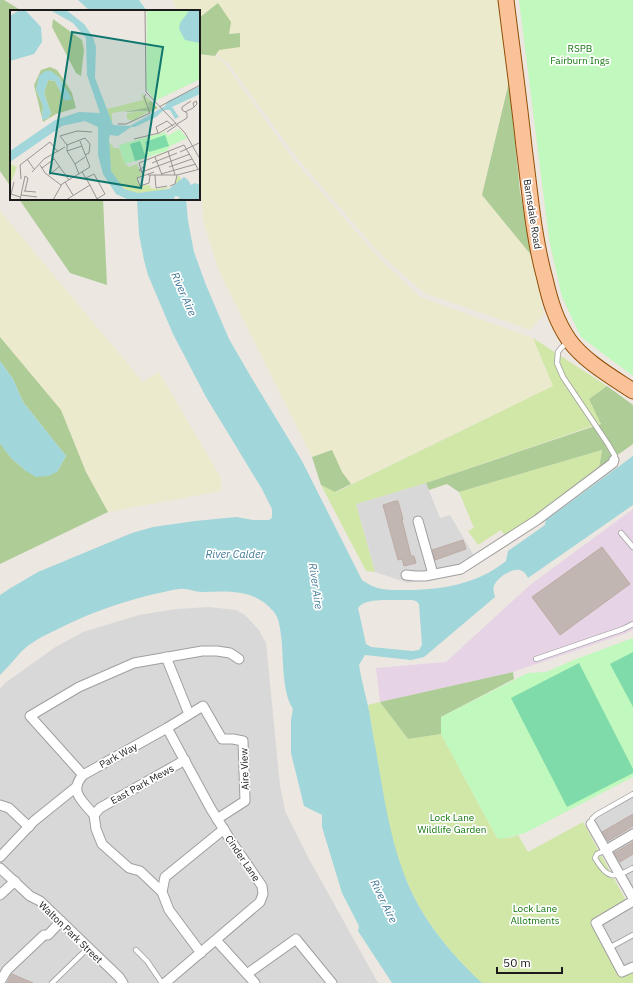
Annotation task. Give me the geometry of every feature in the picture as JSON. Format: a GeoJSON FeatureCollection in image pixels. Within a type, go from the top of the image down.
{"type":"FeatureCollection","features":[{"type":"Feature","properties":{"kind":"main road","name":"Barnsdale Road"},"geometry":{"type":"LineString","coordinates":[[506,0],[528,187],[539,256],[553,311],[576,349],[586,358],[633,391]]}},
{"type":"Feature","properties":{"kind":"street"},"geometry":{"type":"LineString","coordinates":[[406,575],[415,576],[461,569],[537,520],[613,463],[614,460]]}},
{"type":"Feature","properties":{"kind":"street"},"geometry":{"type":"LineString","coordinates":[[418,521],[433,574]]}},
{"type":"Feature","properties":{"kind":"street"},"geometry":{"type":"LineString","coordinates":[[0,857],[29,827],[75,788],[82,775],[30,716],[79,686],[134,663],[202,651],[230,653],[239,659]]}},
{"type":"Feature","properties":{"kind":"street"},"geometry":{"type":"LineString","coordinates":[[166,657],[189,714]]}},
{"type":"Feature","properties":{"kind":"street","name":"Park Way"},"geometry":{"type":"LineString","coordinates":[[82,775],[167,728],[203,706]]}},
{"type":"Feature","properties":{"kind":"street","name":"Aire View"},"geometry":{"type":"LineString","coordinates":[[203,706],[222,739],[243,741],[245,801],[217,819]]}},
{"type":"Feature","properties":{"kind":"street","name":"Cinder Lane"},"geometry":{"type":"LineString","coordinates":[[164,983],[260,902],[263,894],[262,886],[217,819],[167,728]]}},
{"type":"Feature","properties":{"kind":"street","name":"East Park Mews"},"geometry":{"type":"LineString","coordinates":[[97,811],[185,760]]}},
{"type":"Feature","properties":{"kind":"street"},"geometry":{"type":"LineString","coordinates":[[75,788],[78,796],[97,811],[96,829],[102,844],[128,868],[140,871],[162,892],[169,910],[201,953]]}},
{"type":"Feature","properties":{"kind":"street"},"geometry":{"type":"LineString","coordinates":[[0,806],[9,808],[29,827]]}},
{"type":"Feature","properties":{"kind":"street"},"geometry":{"type":"LineString","coordinates":[[591,824],[633,900],[596,923],[622,972],[633,967]]}},
{"type":"Feature","properties":{"kind":"street"},"geometry":{"type":"LineString","coordinates":[[162,892],[165,877],[224,829]]}},
{"type":"Feature","properties":{"kind":"street"},"geometry":{"type":"LineString","coordinates":[[606,850],[633,834]]}},
{"type":"Feature","properties":{"kind":"street","name":"Walton Park Street"},"geometry":{"type":"LineString","coordinates":[[0,868],[30,896],[40,901],[123,983]]}},
{"type":"Feature","properties":{"kind":"street"},"geometry":{"type":"LineString","coordinates":[[0,896],[15,881]]}},
{"type":"Feature","properties":{"kind":"street"},"geometry":{"type":"LineString","coordinates":[[0,982],[7,970],[44,935],[48,935],[61,921]]}},
{"type":"Feature","properties":{"kind":"street"},"geometry":{"type":"LineString","coordinates":[[247,974],[296,939],[332,983]]}},
{"type":"Feature","properties":{"kind":"street"},"geometry":{"type":"LineString","coordinates":[[216,940],[255,983]]}},
{"type":"Feature","properties":{"kind":"lane"},"geometry":{"type":"LineString","coordinates":[[570,341],[558,352],[557,363],[563,377],[608,444],[614,456],[614,460]]}},
{"type":"Feature","properties":{"kind":"lane"},"geometry":{"type":"LineString","coordinates":[[622,533],[633,547]]}},
{"type":"Feature","properties":{"kind":"lane"},"geometry":{"type":"LineString","coordinates":[[536,659],[623,629],[633,624]]}},
{"type":"Feature","properties":{"kind":"lane"},"geometry":{"type":"LineString","coordinates":[[591,824],[592,819],[596,816],[633,794]]}},
{"type":"Feature","properties":{"kind":"lane"},"geometry":{"type":"LineString","coordinates":[[606,850],[595,858],[600,867],[609,874],[614,876],[620,875],[633,868]]}},
{"type":"Feature","properties":{"kind":"lane"},"geometry":{"type":"LineString","coordinates":[[609,948],[633,935]]}},
{"type":"Feature","properties":{"kind":"lane"},"geometry":{"type":"LineString","coordinates":[[52,983],[88,948]]}},
{"type":"Feature","properties":{"kind":"lane"},"geometry":{"type":"LineString","coordinates":[[136,950],[147,961],[164,983]]}},
{"type":"Feature","properties":{"kind":"shaded area"},"geometry":{"type":"Polygon","coordinates":[[[173,0],[499,0],[509,82],[482,195],[532,256],[544,315],[530,330],[424,293],[381,255],[297,158],[228,63],[218,56],[217,49],[240,46],[240,33],[229,34],[218,4],[200,17],[200,10],[176,10],[173,0]]]}},
{"type":"Feature","properties":{"kind":"shaded area"},"geometry":{"type":"Polygon","coordinates":[[[200,54],[215,56],[224,63],[293,159],[378,257],[420,297],[533,338],[553,386],[351,484],[342,472],[332,450],[312,457],[219,271],[203,220],[200,176],[200,54]]]}},
{"type":"Feature","properties":{"kind":"shaded area"},"geometry":{"type":"Polygon","coordinates":[[[0,211],[143,382],[159,372],[221,478],[221,491],[108,512],[86,472],[61,410],[0,337],[0,211]]]}},
{"type":"Feature","properties":{"kind":"shaded area"},"geometry":{"type":"Polygon","coordinates":[[[426,483],[440,518],[450,515],[479,564],[465,572],[408,583],[375,572],[356,504],[426,483]]]}},
{"type":"Feature","properties":{"kind":"shaded area"},"geometry":{"type":"Polygon","coordinates":[[[633,509],[633,630],[513,672],[380,702],[376,668],[446,662],[530,585],[633,509]]]}},
{"type":"Feature","properties":{"kind":"shaded area"},"geometry":{"type":"Polygon","coordinates":[[[209,607],[236,610],[245,615],[259,630],[266,643],[280,785],[285,811],[308,857],[378,983],[0,983],[0,689],[5,683],[54,648],[83,632],[139,615],[176,609],[209,607]]]}},
{"type":"Feature","properties":{"kind":"shaded area"},"geometry":{"type":"Polygon","coordinates":[[[633,794],[633,898],[592,819],[633,794]]]}},
{"type":"Feature","properties":{"kind":"shaded area"},"geometry":{"type":"Polygon","coordinates":[[[633,901],[633,983],[596,923],[633,901]]]}},
{"type":"Feature","properties":{"kind":"green space"},"geometry":{"type":"Polygon","coordinates":[[[0,0],[4,0],[20,10],[10,10],[10,186],[0,171],[0,0]]]}},
{"type":"Feature","properties":{"kind":"green space","name":"RSPB Fairburn Ings"},"geometry":{"type":"Polygon","coordinates":[[[519,0],[633,0],[633,376],[581,337],[562,297],[549,239],[519,0]]]}},
{"type":"Feature","properties":{"kind":"green space"},"geometry":{"type":"Polygon","coordinates":[[[218,3],[231,22],[229,34],[240,33],[240,47],[219,50],[215,56],[200,54],[200,17],[218,3]]]}},
{"type":"Feature","properties":{"kind":"green space"},"geometry":{"type":"Polygon","coordinates":[[[509,82],[520,192],[532,256],[482,195],[509,82]]]}},
{"type":"Feature","properties":{"kind":"green space"},"geometry":{"type":"Polygon","coordinates":[[[20,200],[103,200],[107,285],[70,273],[20,200]]]}},
{"type":"Feature","properties":{"kind":"green space"},"geometry":{"type":"Polygon","coordinates":[[[0,337],[61,410],[86,472],[108,512],[0,564],[0,443],[11,458],[26,471],[57,472],[66,456],[23,402],[13,379],[0,361],[0,337]]]}},
{"type":"Feature","properties":{"kind":"green space"},"geometry":{"type":"Polygon","coordinates":[[[533,338],[607,386],[589,399],[601,423],[426,483],[356,504],[375,572],[366,571],[321,485],[336,492],[553,386],[533,338]]]}},
{"type":"Feature","properties":{"kind":"green space"},"geometry":{"type":"Polygon","coordinates":[[[607,386],[633,405],[633,444],[599,468],[602,450],[459,492],[447,484],[429,490],[426,483],[601,424],[589,399],[607,386]]]}},
{"type":"Feature","properties":{"kind":"green space"},"geometry":{"type":"Polygon","coordinates":[[[332,450],[342,472],[351,484],[335,492],[321,485],[312,457],[332,450]]]}},
{"type":"Feature","properties":{"kind":"green space"},"geometry":{"type":"Polygon","coordinates":[[[602,450],[599,468],[506,537],[501,530],[478,545],[468,531],[474,528],[459,492],[602,450]]]}},
{"type":"Feature","properties":{"kind":"green space"},"geometry":{"type":"Polygon","coordinates":[[[633,638],[633,777],[525,833],[501,839],[497,838],[441,734],[441,717],[528,673],[546,672],[633,638]]]}},
{"type":"Feature","properties":{"kind":"green space"},"geometry":{"type":"Polygon","coordinates":[[[633,652],[633,707],[610,664],[633,652]]]}},
{"type":"Feature","properties":{"kind":"green space"},"geometry":{"type":"Polygon","coordinates":[[[579,663],[633,769],[633,773],[567,807],[511,698],[579,663]]]}},
{"type":"Feature","properties":{"kind":"green space"},"geometry":{"type":"Polygon","coordinates":[[[513,672],[514,679],[441,717],[441,734],[408,739],[380,702],[513,672]]]}},
{"type":"Feature","properties":{"kind":"green space"},"geometry":{"type":"Polygon","coordinates":[[[380,702],[408,739],[441,734],[497,838],[509,838],[518,835],[528,852],[583,822],[628,904],[596,923],[624,975],[633,972],[633,983],[482,983],[453,954],[420,909],[404,875],[396,852],[384,803],[368,705],[380,702]]]}},
{"type":"Feature","properties":{"kind":"water"},"geometry":{"type":"Polygon","coordinates":[[[78,0],[139,0],[146,10],[89,10],[78,0]]]}},
{"type":"Feature","properties":{"kind":"water"},"geometry":{"type":"Polygon","coordinates":[[[137,200],[186,200],[188,221],[194,252],[229,339],[302,461],[362,580],[367,584],[378,588],[393,590],[432,589],[458,584],[483,575],[506,561],[508,551],[545,525],[546,520],[633,456],[633,505],[528,578],[524,572],[519,570],[511,571],[503,575],[494,586],[495,597],[424,657],[411,660],[365,655],[359,665],[369,711],[389,823],[399,861],[414,897],[428,921],[453,954],[482,983],[392,983],[358,931],[359,926],[342,893],[322,827],[322,815],[304,806],[291,753],[291,720],[293,709],[286,693],[281,632],[277,617],[267,604],[250,595],[222,591],[199,592],[189,589],[182,589],[151,595],[112,606],[88,615],[37,640],[22,651],[0,675],[0,595],[38,572],[132,533],[153,527],[236,517],[253,520],[269,520],[272,518],[272,509],[262,489],[206,397],[173,334],[148,275],[139,234],[137,200]],[[383,600],[366,602],[360,605],[358,608],[366,644],[371,647],[412,651],[419,650],[422,645],[419,604],[416,601],[383,600]]]}},
{"type":"Feature","properties":{"kind":"water"},"geometry":{"type":"Polygon","coordinates":[[[0,361],[13,379],[23,402],[66,456],[57,472],[48,476],[36,477],[26,471],[11,458],[1,445],[0,361]]]}},
{"type":"Feature","properties":{"kind":"building"},"geometry":{"type":"Polygon","coordinates":[[[398,501],[411,556],[414,556],[416,563],[404,566],[402,559],[398,560],[383,505],[398,501]]]}},
{"type":"Feature","properties":{"kind":"building"},"geometry":{"type":"Polygon","coordinates":[[[463,540],[466,549],[435,560],[432,550],[463,540]]]}},
{"type":"Feature","properties":{"kind":"building"},"geometry":{"type":"Polygon","coordinates":[[[602,547],[630,584],[560,635],[532,597],[602,547]]]}},
{"type":"Feature","properties":{"kind":"building"},"geometry":{"type":"Polygon","coordinates":[[[633,814],[633,826],[608,841],[602,832],[633,814]]]}},
{"type":"Feature","properties":{"kind":"building"},"geometry":{"type":"Polygon","coordinates":[[[633,842],[633,854],[620,862],[614,853],[633,842]]]}},
{"type":"Feature","properties":{"kind":"building"},"geometry":{"type":"Polygon","coordinates":[[[12,974],[33,983],[7,983],[12,974]]]}},
{"type":"Feature","properties":{"kind":"water label","name":"River Aire"},"geometry":{"type":"Point","coordinates":[184,294]}},
{"type":"Feature","properties":{"kind":"water label","name":"River Calder"},"geometry":{"type":"Point","coordinates":[235,554]}},
{"type":"Feature","properties":{"kind":"water label","name":"River Aire"},"geometry":{"type":"Point","coordinates":[316,586]}},
{"type":"Feature","properties":{"kind":"water label","name":"River Aire"},"geometry":{"type":"Point","coordinates":[384,901]}},
{"type":"Feature","properties":{"kind":"park label","name":"Lock Lane Wildlife Garden"},"geometry":{"type":"Point","coordinates":[452,822]}},
{"type":"Feature","properties":{"kind":"park label","name":"Lock Lane Allotments"},"geometry":{"type":"Point","coordinates":[535,914]}}]}
